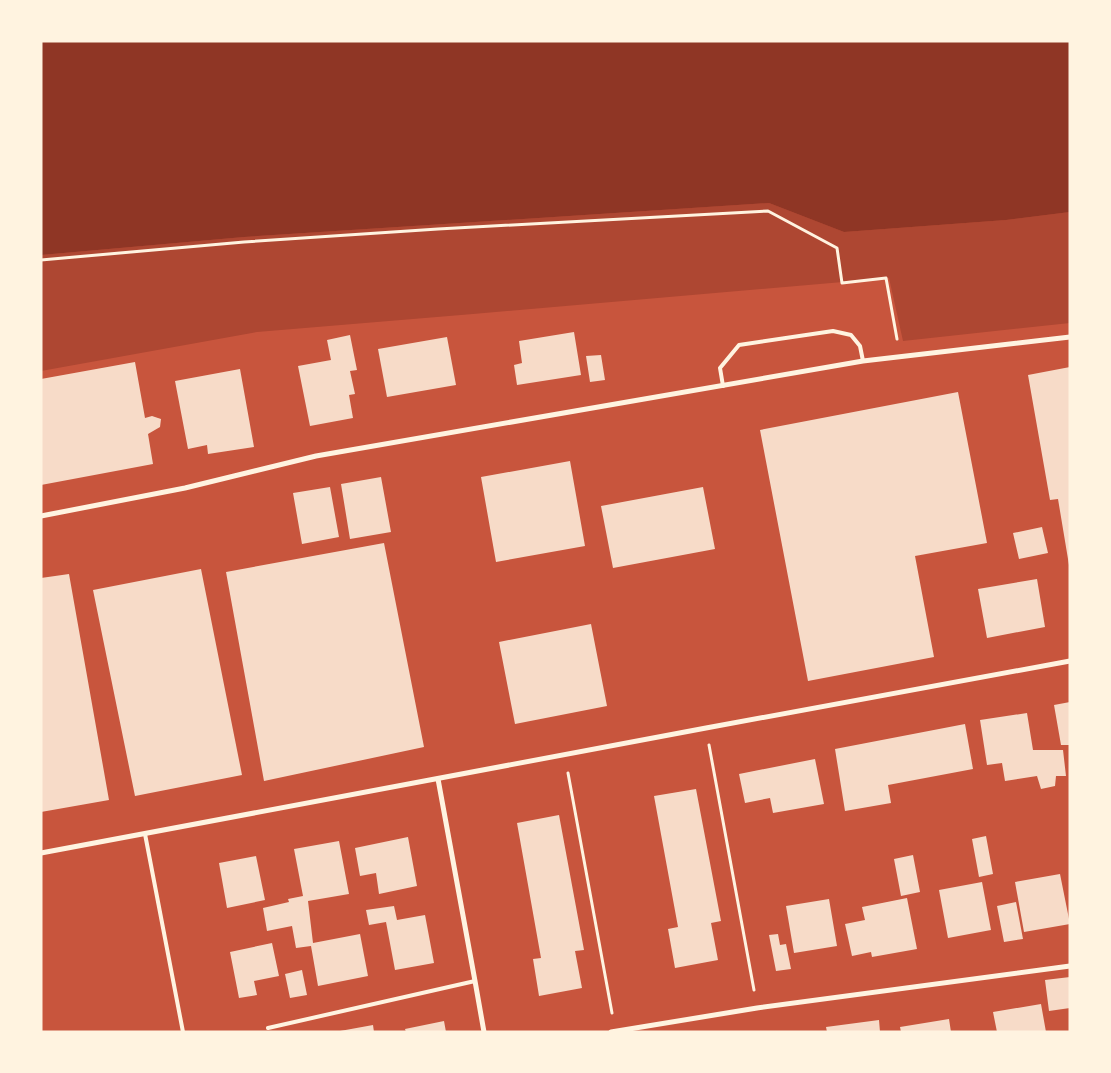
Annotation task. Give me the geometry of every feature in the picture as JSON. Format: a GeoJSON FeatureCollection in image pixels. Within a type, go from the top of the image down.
{"type":"FeatureCollection","features":[{"type":"Feature","properties":{"kind":"street"},"geometry":{"type":"LineString","coordinates":[[41,516],[185,488],[316,456],[863,361],[1070,337]]}},
{"type":"Feature","properties":{"kind":"street"},"geometry":{"type":"LineString","coordinates":[[41,853],[1070,661]]}},
{"type":"Feature","properties":{"kind":"street"},"geometry":{"type":"LineString","coordinates":[[438,779],[484,1032]]}},
{"type":"Feature","properties":{"kind":"street"},"geometry":{"type":"LineString","coordinates":[[613,1031],[757,1008],[1070,966]]}},
{"type":"Feature","properties":{"kind":"lane"},"geometry":{"type":"LineString","coordinates":[[723,386],[720,368],[738,345],[833,331],[851,335],[860,346],[863,361]]}},
{"type":"Feature","properties":{"kind":"lane"},"geometry":{"type":"LineString","coordinates":[[145,834],[183,1032]]}},
{"type":"Feature","properties":{"kind":"lane"},"geometry":{"type":"LineString","coordinates":[[268,1028],[475,981]]}},
{"type":"Feature","properties":{"kind":"path"},"geometry":{"type":"LineString","coordinates":[[41,260],[234,243],[768,211],[838,248],[842,283],[886,278],[900,357]]}},
{"type":"Feature","properties":{"kind":"path"},"geometry":{"type":"LineString","coordinates":[[706,728],[757,1008]]}},
{"type":"Feature","properties":{"kind":"path"},"geometry":{"type":"LineString","coordinates":[[565,755],[613,1031]]}},
{"type":"Feature","properties":{"kind":"shaded area"},"geometry":{"type":"Polygon","coordinates":[[[41,41],[1070,41],[1070,212],[1006,220],[844,232],[769,203],[244,237],[41,255],[41,41]]]}},
{"type":"Feature","properties":{"kind":"shaded area"},"geometry":{"type":"Polygon","coordinates":[[[769,203],[844,232],[1006,220],[1070,212],[1070,323],[903,341],[889,278],[257,332],[41,371],[41,255],[244,237],[769,203]]]}},
{"type":"Feature","properties":{"kind":"building"},"geometry":{"type":"Polygon","coordinates":[[[574,332],[581,375],[517,385],[514,365],[522,363],[519,341],[574,332]]]}},
{"type":"Feature","properties":{"kind":"building"},"geometry":{"type":"Polygon","coordinates":[[[350,335],[357,370],[350,371],[355,394],[349,395],[353,418],[310,426],[298,366],[331,360],[327,340],[350,335]]]}},
{"type":"Feature","properties":{"kind":"building"},"geometry":{"type":"Polygon","coordinates":[[[447,337],[456,385],[387,397],[378,349],[447,337]]]}},
{"type":"Feature","properties":{"kind":"building"},"geometry":{"type":"Polygon","coordinates":[[[601,355],[605,380],[590,382],[586,356],[601,355]]]}},
{"type":"Feature","properties":{"kind":"building"},"geometry":{"type":"Polygon","coordinates":[[[135,362],[145,418],[152,416],[161,419],[160,427],[148,434],[153,464],[41,485],[41,379],[135,362]]]}},
{"type":"Feature","properties":{"kind":"building"},"geometry":{"type":"Polygon","coordinates":[[[1070,367],[1069,565],[1058,499],[1050,500],[1028,375],[1070,367]]]}},
{"type":"Feature","properties":{"kind":"building"},"geometry":{"type":"Polygon","coordinates":[[[240,369],[254,447],[208,454],[207,445],[188,449],[175,381],[240,369]]]}},
{"type":"Feature","properties":{"kind":"building"},"geometry":{"type":"Polygon","coordinates":[[[958,392],[987,543],[915,556],[934,657],[808,681],[760,430],[958,392]]]}},
{"type":"Feature","properties":{"kind":"building"},"geometry":{"type":"Polygon","coordinates":[[[570,461],[585,546],[496,562],[481,477],[570,461]]]}},
{"type":"Feature","properties":{"kind":"building"},"geometry":{"type":"Polygon","coordinates":[[[381,477],[391,532],[350,539],[341,484],[381,477]]]}},
{"type":"Feature","properties":{"kind":"building"},"geometry":{"type":"Polygon","coordinates":[[[330,487],[339,537],[302,544],[293,493],[330,487]]]}},
{"type":"Feature","properties":{"kind":"building"},"geometry":{"type":"Polygon","coordinates":[[[703,487],[715,549],[613,568],[601,506],[703,487]]]}},
{"type":"Feature","properties":{"kind":"building"},"geometry":{"type":"Polygon","coordinates":[[[1042,527],[1048,553],[1019,559],[1013,533],[1042,527]]]}},
{"type":"Feature","properties":{"kind":"building"},"geometry":{"type":"Polygon","coordinates":[[[384,543],[424,747],[264,781],[226,572],[384,543]]]}},
{"type":"Feature","properties":{"kind":"building"},"geometry":{"type":"Polygon","coordinates":[[[201,569],[242,775],[135,796],[93,590],[201,569]]]}},
{"type":"Feature","properties":{"kind":"building"},"geometry":{"type":"Polygon","coordinates":[[[69,574],[109,800],[41,812],[41,578],[69,574]]]}},
{"type":"Feature","properties":{"kind":"building"},"geometry":{"type":"Polygon","coordinates":[[[1037,579],[1045,627],[987,638],[978,589],[1037,579]]]}},
{"type":"Feature","properties":{"kind":"building"},"geometry":{"type":"Polygon","coordinates":[[[591,624],[607,706],[515,724],[499,642],[591,624]]]}},
{"type":"Feature","properties":{"kind":"building"},"geometry":{"type":"Polygon","coordinates":[[[1070,702],[1070,745],[1061,745],[1054,705],[1070,702]]]}},
{"type":"Feature","properties":{"kind":"building"},"geometry":{"type":"Polygon","coordinates":[[[1027,713],[1033,750],[1063,750],[1066,776],[1056,776],[1055,786],[1041,789],[1037,776],[1005,781],[1002,763],[987,765],[980,720],[1027,713]]]}},
{"type":"Feature","properties":{"kind":"building"},"geometry":{"type":"Polygon","coordinates":[[[965,724],[973,769],[888,785],[891,803],[845,811],[835,749],[965,724]]]}},
{"type":"Feature","properties":{"kind":"building"},"geometry":{"type":"Polygon","coordinates":[[[815,759],[824,804],[773,813],[770,798],[745,803],[739,774],[815,759]]]}},
{"type":"Feature","properties":{"kind":"building"},"geometry":{"type":"Polygon","coordinates":[[[696,789],[721,921],[711,923],[718,960],[675,968],[668,929],[678,927],[654,796],[696,789]]]}},
{"type":"Feature","properties":{"kind":"building"},"geometry":{"type":"Polygon","coordinates":[[[559,815],[584,950],[575,951],[582,988],[539,996],[533,959],[541,958],[517,823],[559,815]]]}},
{"type":"Feature","properties":{"kind":"building"},"geometry":{"type":"Polygon","coordinates":[[[986,836],[993,874],[979,877],[972,839],[986,836]]]}},
{"type":"Feature","properties":{"kind":"building"},"geometry":{"type":"Polygon","coordinates":[[[408,837],[417,886],[379,894],[376,873],[360,876],[355,848],[408,837]]]}},
{"type":"Feature","properties":{"kind":"building"},"geometry":{"type":"Polygon","coordinates":[[[339,841],[349,894],[308,901],[313,943],[360,934],[368,976],[318,986],[311,946],[296,948],[292,926],[267,931],[263,908],[289,902],[288,899],[303,896],[294,849],[339,841]]]}},
{"type":"Feature","properties":{"kind":"building"},"geometry":{"type":"Polygon","coordinates":[[[913,855],[920,892],[901,896],[894,859],[913,855]]]}},
{"type":"Feature","properties":{"kind":"building"},"geometry":{"type":"Polygon","coordinates":[[[256,856],[265,900],[227,908],[219,863],[256,856]]]}},
{"type":"Feature","properties":{"kind":"building"},"geometry":{"type":"Polygon","coordinates":[[[1060,874],[1070,924],[1024,932],[1015,882],[1060,874]]]}},
{"type":"Feature","properties":{"kind":"building"},"geometry":{"type":"Polygon","coordinates":[[[982,882],[991,930],[948,938],[939,890],[982,882]]]}},
{"type":"Feature","properties":{"kind":"building"},"geometry":{"type":"Polygon","coordinates":[[[907,898],[917,949],[872,957],[871,952],[852,956],[845,924],[865,920],[862,907],[907,898]]]}},
{"type":"Feature","properties":{"kind":"building"},"geometry":{"type":"Polygon","coordinates":[[[829,899],[837,946],[794,953],[786,906],[829,899]]]}},
{"type":"Feature","properties":{"kind":"building"},"geometry":{"type":"Polygon","coordinates":[[[1016,902],[1023,939],[1004,942],[997,906],[1016,902]]]}},
{"type":"Feature","properties":{"kind":"building"},"geometry":{"type":"Polygon","coordinates":[[[394,906],[397,920],[425,915],[434,963],[395,970],[386,922],[369,925],[366,910],[394,906]]]}},
{"type":"Feature","properties":{"kind":"building"},"geometry":{"type":"Polygon","coordinates":[[[778,934],[780,945],[786,944],[791,969],[776,971],[769,935],[778,934]]]}},
{"type":"Feature","properties":{"kind":"building"},"geometry":{"type":"Polygon","coordinates":[[[272,943],[279,976],[254,981],[257,995],[239,998],[230,952],[272,943]]]}},
{"type":"Feature","properties":{"kind":"building"},"geometry":{"type":"Polygon","coordinates":[[[302,970],[307,995],[290,998],[285,974],[302,970]]]}},
{"type":"Feature","properties":{"kind":"building"},"geometry":{"type":"Polygon","coordinates":[[[1070,977],[1070,1008],[1049,1011],[1045,980],[1070,977]]]}},
{"type":"Feature","properties":{"kind":"building"},"geometry":{"type":"Polygon","coordinates":[[[1041,1004],[1046,1032],[997,1032],[993,1012],[1041,1004]]]}},
{"type":"Feature","properties":{"kind":"building"},"geometry":{"type":"Polygon","coordinates":[[[949,1019],[951,1032],[901,1032],[900,1027],[949,1019]]]}},
{"type":"Feature","properties":{"kind":"building"},"geometry":{"type":"Polygon","coordinates":[[[879,1020],[880,1032],[827,1032],[826,1027],[879,1020]]]}},
{"type":"Feature","properties":{"kind":"building"},"geometry":{"type":"Polygon","coordinates":[[[444,1021],[446,1032],[406,1032],[405,1029],[444,1021]]]}},
{"type":"Feature","properties":{"kind":"building"},"geometry":{"type":"Polygon","coordinates":[[[373,1025],[374,1032],[340,1032],[340,1031],[373,1025]]]}}]}
